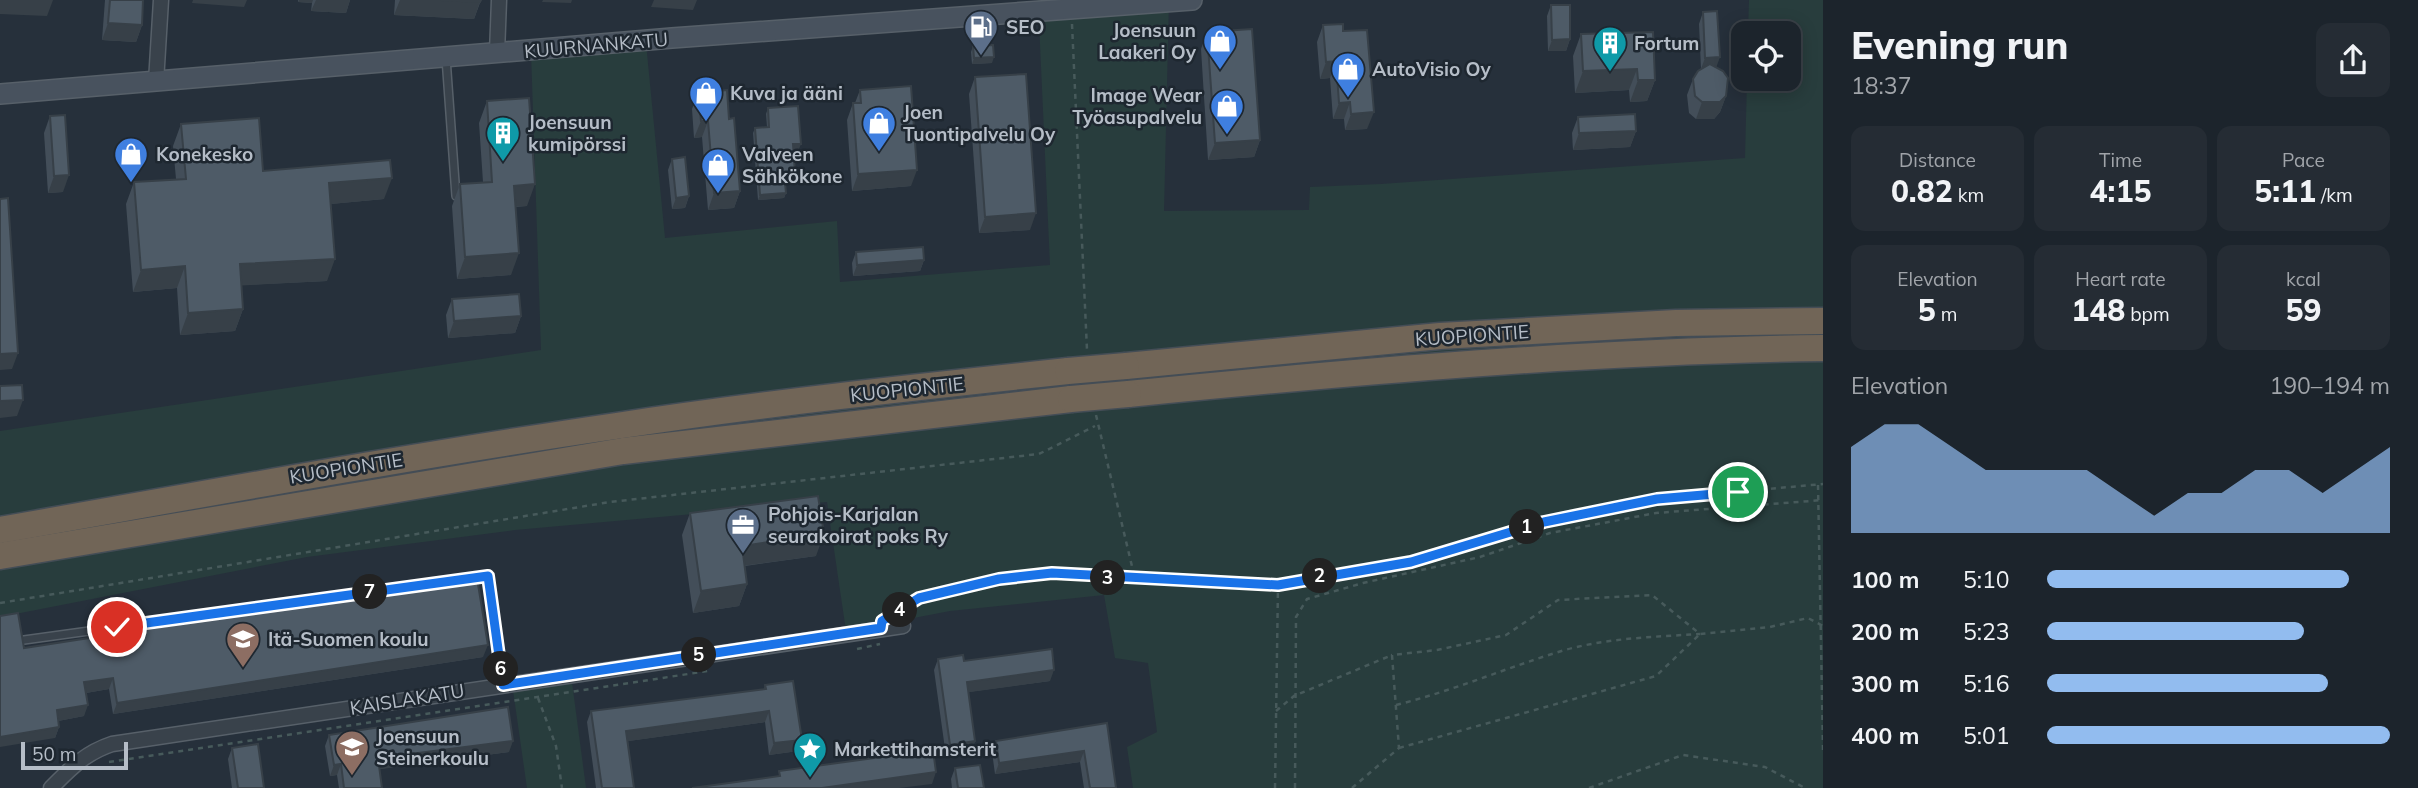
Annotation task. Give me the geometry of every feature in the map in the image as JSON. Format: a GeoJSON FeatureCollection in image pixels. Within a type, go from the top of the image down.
{"type":"FeatureCollection","features":[{"type":"Feature","properties":{"kind":"highway","name":"KUOPIONTIE"},"geometry":{"type":"LineString","coordinates":[[0,530],[269,480],[620,425],[1068,371],[1440,336],[1676,323],[1823,321]]}},
{"type":"Feature","properties":{"kind":"highway","name":"KUOPIONTIE"},"geometry":{"type":"LineString","coordinates":[[0,556],[623,451],[1071,400],[1442,364],[1677,350],[1823,348]]}},
{"type":"Feature","properties":{"kind":"highway"},"geometry":{"type":"LineString","coordinates":[[0,516],[37,523]]}},
{"type":"Feature","properties":{"kind":"street"},"geometry":{"type":"LineString","coordinates":[[156,82],[161,0]]}},
{"type":"Feature","properties":{"kind":"street"},"geometry":{"type":"LineString","coordinates":[[497,53],[499,0]]}},
{"type":"Feature","properties":{"kind":"street","name":"KUURNANKATU"},"geometry":{"type":"LineString","coordinates":[[0,94],[1192,0]]}},
{"type":"Feature","properties":{"kind":"street","name":"KAISLAKATU"},"geometry":{"type":"LineString","coordinates":[[51,788],[78,761],[92,751],[112,744],[903,626]]}},
{"type":"Feature","properties":{"kind":"lane"},"geometry":{"type":"LineString","coordinates":[[446,57],[456,196]]}},
{"type":"Feature","properties":{"kind":"lane"},"geometry":{"type":"LineString","coordinates":[[24,640],[488,576],[503,685]]}},
{"type":"Feature","properties":{"kind":"path"},"geometry":{"type":"LineString","coordinates":[[1071,9],[1087,350]]}},
{"type":"Feature","properties":{"kind":"path"},"geometry":{"type":"LineString","coordinates":[[1096,416],[1135,580]]}},
{"type":"Feature","properties":{"kind":"path"},"geometry":{"type":"LineString","coordinates":[[0,603],[610,502],[1039,454],[1095,426]]}},
{"type":"Feature","properties":{"kind":"path"},"geometry":{"type":"LineString","coordinates":[[853,649],[880,645],[882,621],[919,598],[999,579],[1052,573],[1135,580],[1278,585],[1411,562],[1544,522],[1657,499],[1821,485],[1823,750]]}},
{"type":"Feature","properties":{"kind":"path"},"geometry":{"type":"LineString","coordinates":[[1295,788],[1296,617],[1307,599],[1363,583],[1480,557],[1550,533],[1642,516],[1821,500]]}},
{"type":"Feature","properties":{"kind":"path"},"geometry":{"type":"LineString","coordinates":[[1275,788],[1278,585]]}},
{"type":"Feature","properties":{"kind":"path"},"geometry":{"type":"LineString","coordinates":[[1275,711],[1294,696],[1392,654],[1437,650],[1506,635],[1558,600],[1652,595],[1700,634]]}},
{"type":"Feature","properties":{"kind":"path"},"geometry":{"type":"LineString","coordinates":[[1396,705],[1494,677],[1557,652],[1632,639],[1770,627],[1808,618],[1822,626]]}},
{"type":"Feature","properties":{"kind":"path"},"geometry":{"type":"LineString","coordinates":[[1352,788],[1399,748],[1656,676],[1700,634]]}},
{"type":"Feature","properties":{"kind":"path"},"geometry":{"type":"LineString","coordinates":[[1392,654],[1399,748]]}},
{"type":"Feature","properties":{"kind":"path"},"geometry":{"type":"LineString","coordinates":[[97,763],[716,670]]}},
{"type":"Feature","properties":{"kind":"path"},"geometry":{"type":"LineString","coordinates":[[538,698],[555,746],[562,788]]}},
{"type":"Feature","properties":{"kind":"path"},"geometry":{"type":"LineString","coordinates":[[1589,788],[1683,755],[1765,767],[1805,788]]}},
{"type":"Feature","properties":{"kind":"green space"},"geometry":{"type":"Polygon","coordinates":[[[1038,0],[1169,0],[1164,211],[1309,210],[1310,187],[1745,158],[1747,91],[1801,91],[1801,21],[1748,21],[1749,0],[1823,0],[1823,788],[1133,788],[1127,747],[1157,732],[1148,663],[1115,658],[1104,595],[950,611],[846,631],[827,502],[515,530],[307,557],[0,617],[0,431],[541,350],[531,52],[646,43],[665,238],[837,221],[840,282],[1050,265],[1038,0]]]}},
{"type":"Feature","properties":{"kind":"green space"},"geometry":{"type":"Polygon","coordinates":[[[571,675],[586,788],[527,788],[512,683],[571,675]]]}},
{"type":"Feature","properties":{"kind":"building"},"geometry":{"type":"Polygon","coordinates":[[[110,0],[143,0],[142,25],[108,23],[110,0]]]}},
{"type":"Feature","properties":{"kind":"building"},"geometry":{"type":"Polygon","coordinates":[[[441,0],[481,0],[480,2],[441,0]]]}},
{"type":"Feature","properties":{"kind":"building"},"geometry":{"type":"Polygon","coordinates":[[[1551,5],[1570,5],[1570,39],[1552,40],[1551,5]]]}},
{"type":"Feature","properties":{"kind":"building"},"geometry":{"type":"Polygon","coordinates":[[[1717,11],[1720,57],[1705,58],[1703,12],[1717,11]]]}},
{"type":"Feature","properties":{"kind":"building"},"geometry":{"type":"Polygon","coordinates":[[[1343,24],[1343,31],[1367,30],[1374,112],[1351,114],[1350,102],[1339,103],[1336,61],[1326,62],[1323,25],[1343,24]]]}},
{"type":"Feature","properties":{"kind":"building"},"geometry":{"type":"Polygon","coordinates":[[[1252,29],[1260,140],[1215,143],[1207,32],[1252,29]]]}},
{"type":"Feature","properties":{"kind":"building"},"geometry":{"type":"Polygon","coordinates":[[[1653,32],[1655,80],[1638,80],[1637,69],[1583,71],[1581,34],[1653,32]]]}},
{"type":"Feature","properties":{"kind":"building"},"geometry":{"type":"Polygon","coordinates":[[[993,45],[994,57],[974,58],[973,46],[993,45]]]}},
{"type":"Feature","properties":{"kind":"building"},"geometry":{"type":"Polygon","coordinates":[[[1710,64],[1723,71],[1728,78],[1726,96],[1720,102],[1702,102],[1695,96],[1693,79],[1698,71],[1710,64]]]}},
{"type":"Feature","properties":{"kind":"building"},"geometry":{"type":"Polygon","coordinates":[[[1026,74],[1036,213],[985,217],[975,77],[1026,74]]]}},
{"type":"Feature","properties":{"kind":"building","name":"Joen Tuontipalvelu Oy"},"geometry":{"type":"Polygon","coordinates":[[[911,86],[917,170],[858,174],[853,103],[861,103],[860,90],[911,86]]]}},
{"type":"Feature","properties":{"kind":"building"},"geometry":{"type":"Polygon","coordinates":[[[727,90],[729,119],[734,118],[740,191],[714,193],[708,121],[701,121],[698,93],[727,90]]]}},
{"type":"Feature","properties":{"kind":"building","name":"Joensuun kumipörssi"},"geometry":{"type":"Polygon","coordinates":[[[529,98],[535,184],[514,186],[519,253],[465,257],[460,184],[492,182],[487,101],[529,98]]]}},
{"type":"Feature","properties":{"kind":"building"},"geometry":{"type":"Polygon","coordinates":[[[798,106],[801,144],[793,144],[795,173],[784,173],[786,193],[760,195],[755,128],[769,127],[768,108],[798,106]]]}},
{"type":"Feature","properties":{"kind":"building"},"geometry":{"type":"Polygon","coordinates":[[[1635,114],[1636,131],[1579,133],[1578,117],[1635,114]]]}},
{"type":"Feature","properties":{"kind":"building"},"geometry":{"type":"Polygon","coordinates":[[[65,115],[69,175],[54,176],[50,116],[65,115]]]}},
{"type":"Feature","properties":{"kind":"building"},"geometry":{"type":"Polygon","coordinates":[[[259,118],[263,171],[390,160],[392,178],[329,183],[335,259],[240,264],[243,309],[188,313],[185,266],[141,270],[134,182],[186,179],[181,124],[259,118]]]}},
{"type":"Feature","properties":{"kind":"building"},"geometry":{"type":"Polygon","coordinates":[[[685,157],[689,196],[676,198],[672,159],[685,157]]]}},
{"type":"Feature","properties":{"kind":"building"},"geometry":{"type":"Polygon","coordinates":[[[8,198],[18,353],[0,354],[0,199],[8,198]]]}},
{"type":"Feature","properties":{"kind":"building"},"geometry":{"type":"Polygon","coordinates":[[[923,247],[924,260],[857,265],[856,252],[923,247]]]}},
{"type":"Feature","properties":{"kind":"building"},"geometry":{"type":"Polygon","coordinates":[[[519,294],[521,316],[454,321],[452,299],[519,294]]]}},
{"type":"Feature","properties":{"kind":"building"},"geometry":{"type":"Polygon","coordinates":[[[22,385],[23,400],[0,401],[0,386],[22,385]]]}},
{"type":"Feature","properties":{"kind":"building"},"geometry":{"type":"Polygon","coordinates":[[[818,496],[824,534],[742,546],[747,584],[701,591],[690,513],[818,496]]]}},
{"type":"Feature","properties":{"kind":"building"},"geometry":{"type":"Polygon","coordinates":[[[477,578],[488,645],[117,703],[113,678],[84,682],[88,705],[57,710],[59,727],[0,737],[0,616],[18,613],[24,648],[477,578]]]}},
{"type":"Feature","properties":{"kind":"building"},"geometry":{"type":"Polygon","coordinates":[[[1052,649],[1054,670],[967,682],[975,741],[950,745],[938,659],[963,655],[964,661],[1052,649]]]}},
{"type":"Feature","properties":{"kind":"building"},"geometry":{"type":"Polygon","coordinates":[[[793,681],[802,740],[774,743],[769,711],[626,731],[634,788],[602,788],[591,711],[766,689],[765,685],[793,681]]]}},
{"type":"Feature","properties":{"kind":"building"},"geometry":{"type":"Polygon","coordinates":[[[508,707],[513,741],[378,758],[382,788],[344,788],[341,764],[334,765],[329,735],[508,707]]]}},
{"type":"Feature","properties":{"kind":"building"},"geometry":{"type":"Polygon","coordinates":[[[1107,723],[1116,788],[1090,788],[1084,751],[999,763],[996,741],[1107,723]]]}},
{"type":"Feature","properties":{"kind":"building"},"geometry":{"type":"Polygon","coordinates":[[[258,744],[264,788],[238,788],[232,748],[258,744]]]}},
{"type":"Feature","properties":{"kind":"building"},"geometry":{"type":"Polygon","coordinates":[[[933,750],[936,772],[822,788],[692,788],[780,776],[779,771],[933,750]]]}},
{"type":"Feature","properties":{"kind":"building"},"geometry":{"type":"Polygon","coordinates":[[[980,765],[984,788],[958,788],[955,768],[980,765]]]}},
{"type":"Feature","properties":{"kind":"place","name":"SEO"},"geometry":{"type":"Point","coordinates":[981,57]}},
{"type":"Feature","properties":{"kind":"place","name":"Joensuun Laakeri Oy"},"geometry":{"type":"Point","coordinates":[1220,71]}},
{"type":"Feature","properties":{"kind":"place","name":"Fortum"},"geometry":{"type":"Point","coordinates":[1610,73]}},
{"type":"Feature","properties":{"kind":"place","name":"AutoVisio Oy"},"geometry":{"type":"Point","coordinates":[1348,99]}},
{"type":"Feature","properties":{"kind":"place","name":"Kuva ja ääni"},"geometry":{"type":"Point","coordinates":[706,123]}},
{"type":"Feature","properties":{"kind":"place","name":"Image Wear Työasupalvelu"},"geometry":{"type":"Point","coordinates":[1227,136]}},
{"type":"Feature","properties":{"kind":"place","name":"Joen Tuontipalvelu Oy"},"geometry":{"type":"Point","coordinates":[879,153]}},
{"type":"Feature","properties":{"kind":"place","name":"Joensuun kumipörssi"},"geometry":{"type":"Point","coordinates":[503,163]}},
{"type":"Feature","properties":{"kind":"place","name":"Konekesko"},"geometry":{"type":"Point","coordinates":[131,184]}},
{"type":"Feature","properties":{"kind":"place","name":"Valveen Sähkökone"},"geometry":{"type":"Point","coordinates":[718,195]}},
{"type":"Feature","properties":{"kind":"place","name":"Pohjois-Karjalan seurakoirat poks Ry"},"geometry":{"type":"Point","coordinates":[743,555]}},
{"type":"Feature","properties":{"kind":"place","name":"Itä-Suomen koulu"},"geometry":{"type":"Point","coordinates":[243,669]}},
{"type":"Feature","properties":{"kind":"place","name":"Joensuun Steinerkoulu"},"geometry":{"type":"Point","coordinates":[352,777]}},
{"type":"Feature","properties":{"kind":"place","name":"Markettihamsterit"},"geometry":{"type":"Point","coordinates":[810,779]}},
{"type":"Feature","properties":{"kind":"route"},"geometry":{"type":"LineString","coordinates":[[117,627],[488,576],[503,685],[881,628],[882,621],[919,598],[999,579],[1052,573],[1135,580],[1278,585],[1411,562],[1544,522],[1657,499],[1738,492]]}}]}
